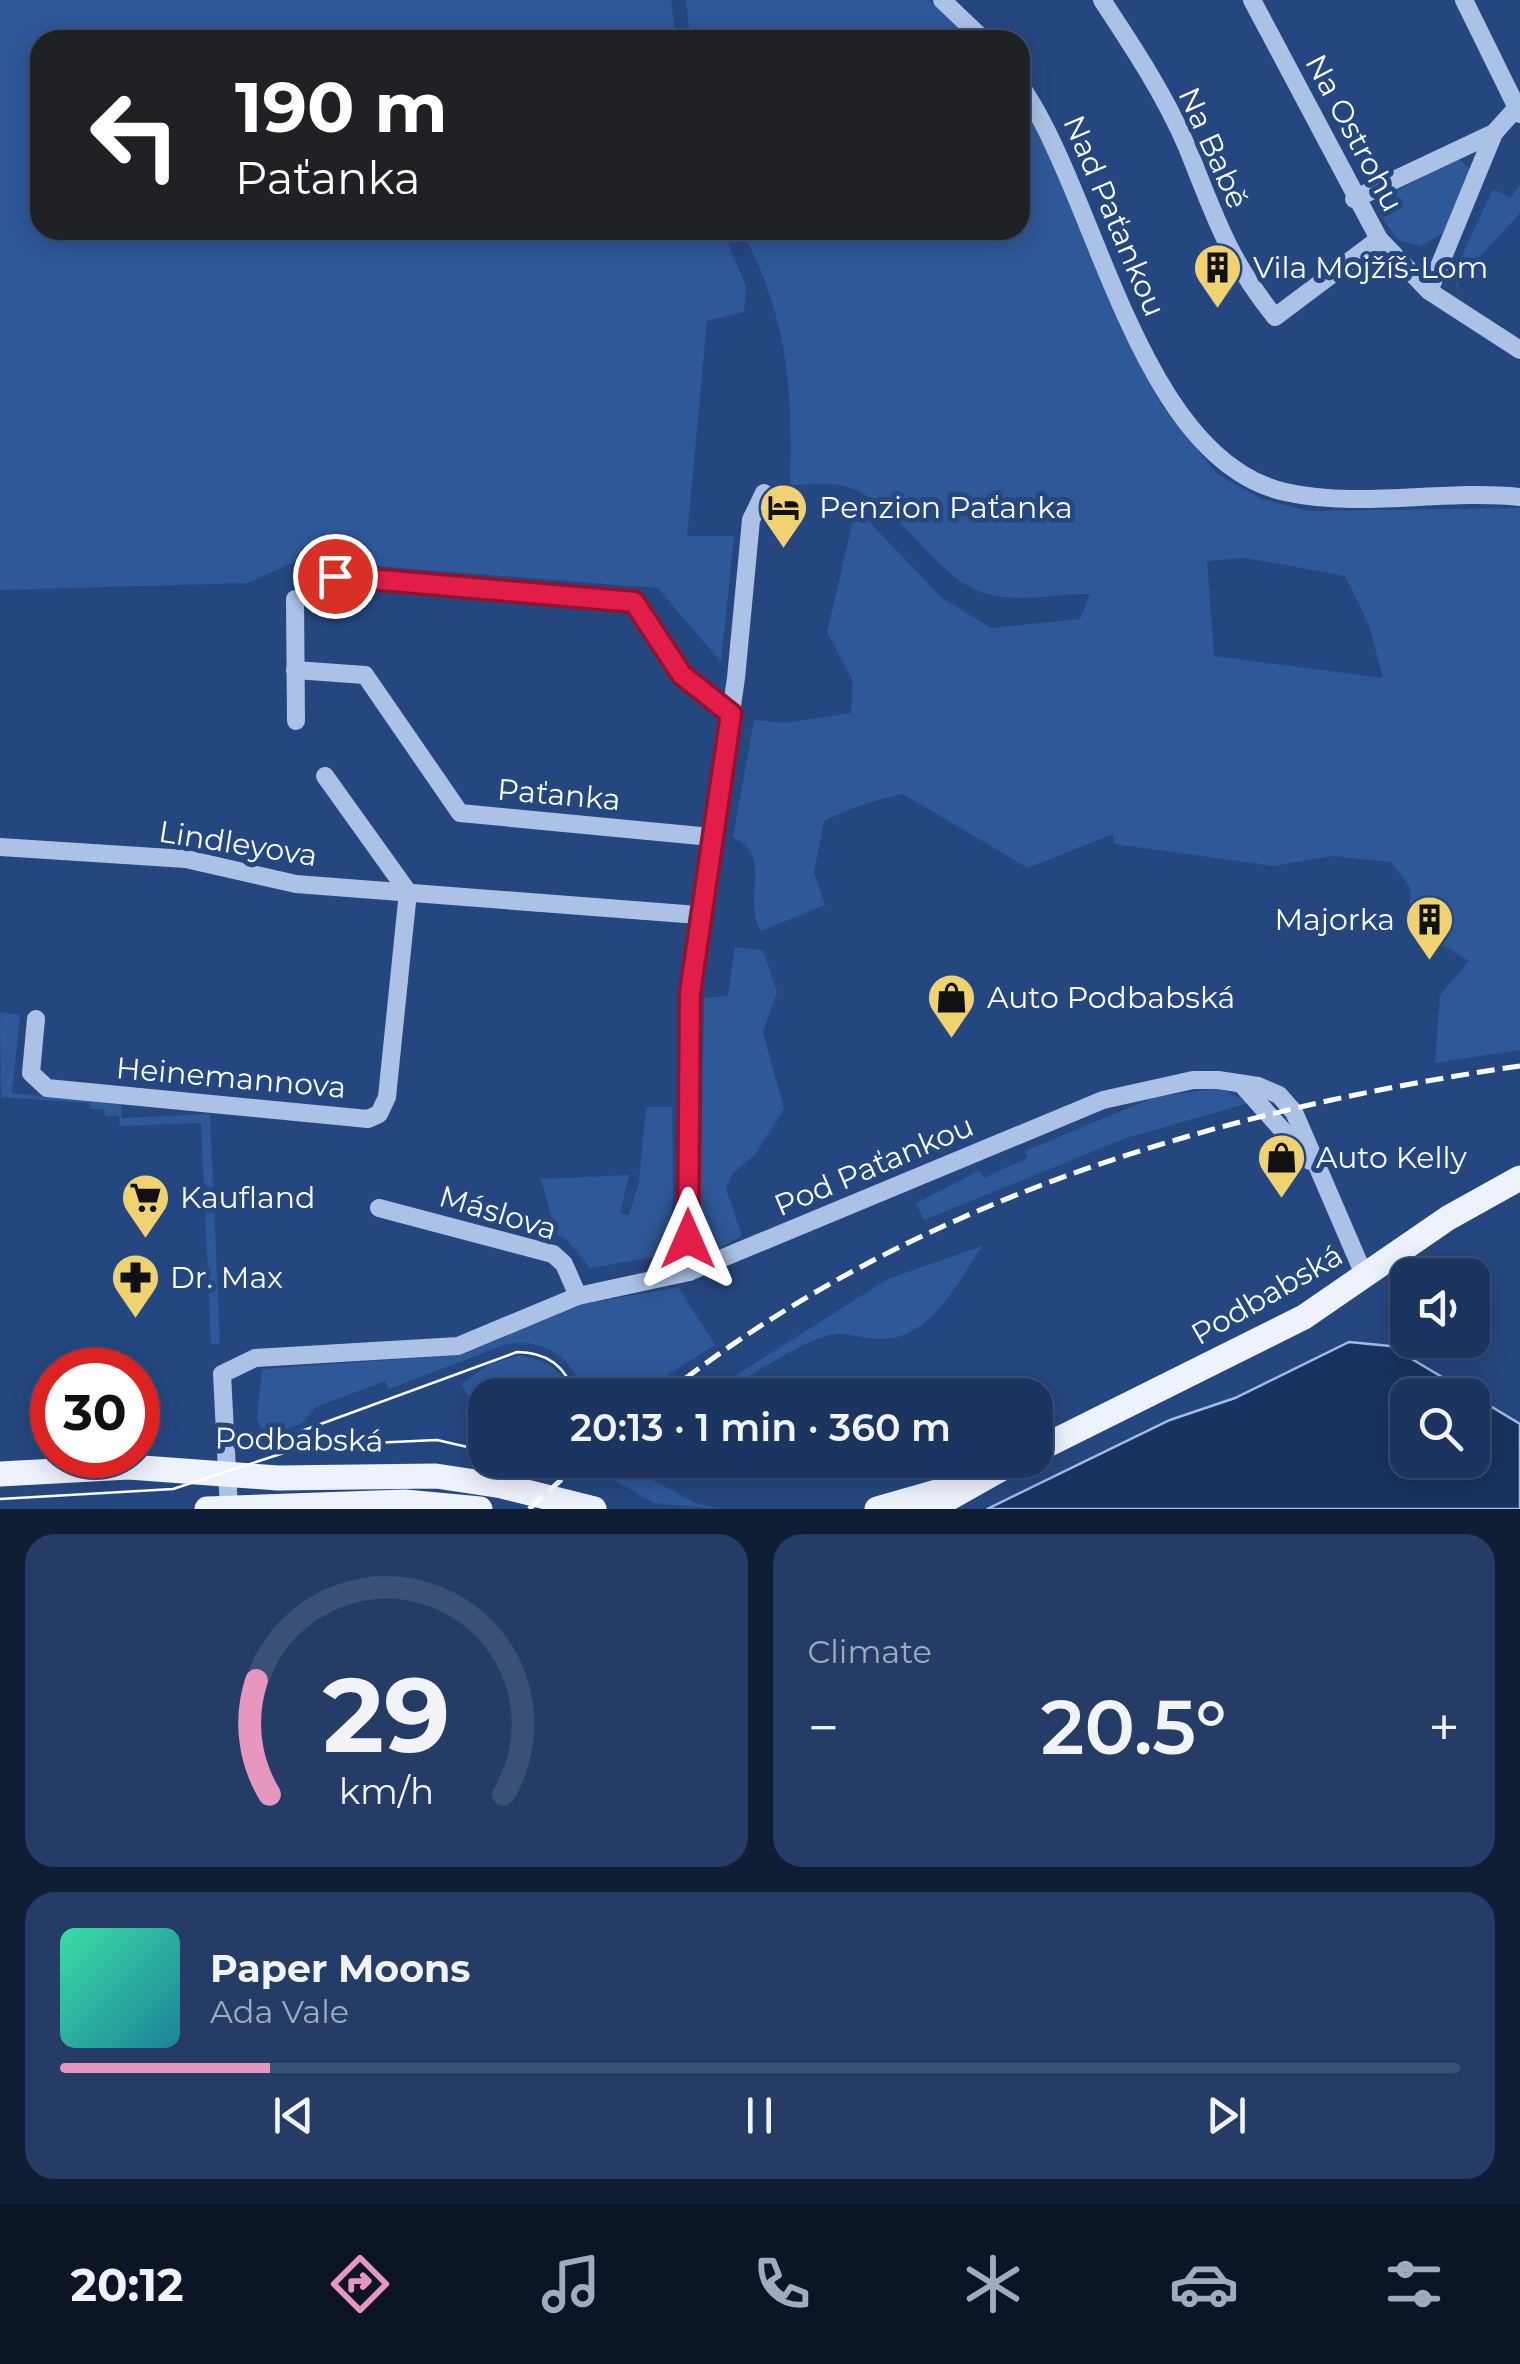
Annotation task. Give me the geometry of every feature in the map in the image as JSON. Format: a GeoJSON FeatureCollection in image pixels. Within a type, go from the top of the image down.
{"type":"FeatureCollection","features":[{"type":"Feature","properties":{"kind":"main road","name":"Podbabská"},"geometry":{"type":"LineString","coordinates":[[1053,1442],[1255,1344],[1365,1277],[1448,1218],[1520,1178]]}},
{"type":"Feature","properties":{"kind":"main road","name":"Podbabská"},"geometry":{"type":"LineString","coordinates":[[0,1474],[121,1467],[278,1478],[436,1476],[502,1486],[594,1509]]}},
{"type":"Feature","properties":{"kind":"main road"},"geometry":{"type":"LineString","coordinates":[[930,1509],[979,1478]]}},
{"type":"Feature","properties":{"kind":"main road"},"geometry":{"type":"LineString","coordinates":[[876,1509],[970,1482]]}},
{"type":"Feature","properties":{"kind":"main road","name":"Podbabská"},"geometry":{"type":"LineString","coordinates":[[207,1509],[418,1502],[480,1509]]}},
{"type":"Feature","properties":{"kind":"street"},"geometry":{"type":"LineString","coordinates":[[942,0],[974,30]]}},
{"type":"Feature","properties":{"kind":"street","name":"Na Babě"},"geometry":{"type":"LineString","coordinates":[[1102,0],[1148,70],[1239,272],[1275,317],[1379,239]]}},
{"type":"Feature","properties":{"kind":"street","name":"Na Ostrohu"},"geometry":{"type":"LineString","coordinates":[[1252,0],[1354,199],[1379,239],[1429,290],[1520,350]]}},
{"type":"Feature","properties":{"kind":"street"},"geometry":{"type":"LineString","coordinates":[[1429,290],[1494,134],[1518,109],[1464,0]]}},
{"type":"Feature","properties":{"kind":"street","name":"Nad Paťankou"},"geometry":{"type":"LineString","coordinates":[[1030,100],[1064,161],[1123,316],[1177,405],[1222,462],[1283,491],[1324,498],[1485,494],[1520,497]]}},
{"type":"Feature","properties":{"kind":"street"},"geometry":{"type":"LineString","coordinates":[[1354,199],[1494,134]]}},
{"type":"Feature","properties":{"kind":"street"},"geometry":{"type":"LineString","coordinates":[[689,1272],[690,993],[698,915],[731,714],[752,520],[764,493]]}},
{"type":"Feature","properties":{"kind":"street"},"geometry":{"type":"LineString","coordinates":[[335,576],[634,602],[682,675],[731,714]]}},
{"type":"Feature","properties":{"kind":"street"},"geometry":{"type":"LineString","coordinates":[[295,599],[296,721]]}},
{"type":"Feature","properties":{"kind":"street","name":"Paťanka"},"geometry":{"type":"LineString","coordinates":[[295,670],[364,676],[460,814],[711,837]]}},
{"type":"Feature","properties":{"kind":"street","name":"Lindleyova"},"geometry":{"type":"LineString","coordinates":[[325,776],[408,892]]}},
{"type":"Feature","properties":{"kind":"street","name":"Lindleyova"},"geometry":{"type":"LineString","coordinates":[[0,847],[186,859],[296,884],[698,915]]}},
{"type":"Feature","properties":{"kind":"street","name":"Heinemannova"},"geometry":{"type":"LineString","coordinates":[[36,1019],[31,1073],[47,1088],[368,1119],[379,1114],[387,1097],[408,892]]}},
{"type":"Feature","properties":{"kind":"street","name":"Pod Paťankou"},"geometry":{"type":"LineString","coordinates":[[226,1473],[222,1374],[238,1364],[255,1358],[458,1346],[578,1296],[689,1272],[1103,1100],[1193,1080],[1240,1084],[1278,1094],[1294,1112],[1313,1164],[1365,1277]]}},
{"type":"Feature","properties":{"kind":"street","name":"Máslova"},"geometry":{"type":"LineString","coordinates":[[380,1208],[553,1254],[564,1264],[578,1296]]}},
{"type":"Feature","properties":{"kind":"street"},"geometry":{"type":"LineString","coordinates":[[226,1473],[229,1509]]}},
{"type":"Feature","properties":{"kind":"shaded area"},"geometry":{"type":"Polygon","coordinates":[[[0,0],[671,0],[675,30],[30,30],[30,240],[726,240],[746,286],[744,312],[707,321],[687,536],[734,536],[721,662],[658,588],[299,560],[247,583],[0,590],[0,0]]]}},
{"type":"Feature","properties":{"kind":"shaded area"},"geometry":{"type":"Polygon","coordinates":[[[686,0],[929,0],[960,30],[689,30],[686,0]]]}},
{"type":"Feature","properties":{"kind":"shaded area"},"geometry":{"type":"Polygon","coordinates":[[[1030,120],[1048,153],[1116,318],[1162,406],[1217,474],[1262,499],[1308,511],[1520,508],[1520,1050],[1435,1063],[1440,995],[1469,961],[1407,923],[1411,889],[1391,862],[1332,856],[1273,866],[1114,844],[1113,834],[1028,868],[903,794],[824,821],[814,873],[825,905],[761,931],[754,905],[752,855],[733,837],[754,720],[785,723],[851,713],[853,681],[827,632],[856,508],[942,598],[991,628],[1080,619],[1090,594],[1024,598],[984,593],[948,571],[898,521],[863,494],[838,485],[790,485],[790,416],[784,354],[747,240],[1030,240],[1030,120]],[[1246,558],[1207,561],[1214,656],[1383,678],[1369,625],[1345,576],[1246,558]]]}},
{"type":"Feature","properties":{"kind":"shaded area"},"geometry":{"type":"Polygon","coordinates":[[[1458,159],[1471,169],[1443,233],[1420,246],[1398,240],[1383,219],[1390,194],[1458,159]]]}},
{"type":"Feature","properties":{"kind":"shaded area"},"geometry":{"type":"Polygon","coordinates":[[[1520,185],[1520,213],[1458,280],[1459,295],[1454,273],[1493,189],[1510,198],[1520,185]]]}},
{"type":"Feature","properties":{"kind":"shaded area"},"geometry":{"type":"Polygon","coordinates":[[[735,947],[763,950],[777,992],[763,1032],[784,1109],[755,1155],[733,1173],[726,1188],[742,1236],[718,1249],[708,1244],[700,1230],[704,998],[728,996],[735,947]]]}},
{"type":"Feature","properties":{"kind":"shaded area"},"geometry":{"type":"Polygon","coordinates":[[[0,1012],[20,1015],[12,1093],[121,1104],[122,1118],[210,1114],[220,1344],[211,1344],[201,1123],[120,1126],[119,1116],[105,1116],[104,1109],[90,1109],[89,1103],[1,1097],[0,1012]]]}},
{"type":"Feature","properties":{"kind":"shaded area"},"geometry":{"type":"Polygon","coordinates":[[[1219,1088],[1249,1103],[1126,1138],[924,1220],[916,1203],[979,1171],[984,1178],[1028,1158],[1025,1151],[1155,1097],[1219,1088]]]}},
{"type":"Feature","properties":{"kind":"shaded area"},"geometry":{"type":"Polygon","coordinates":[[[646,1107],[672,1107],[673,1197],[666,1255],[590,1268],[567,1240],[556,1234],[541,1179],[629,1175],[620,1213],[629,1215],[639,1182],[646,1107]]]}},
{"type":"Feature","properties":{"kind":"shaded area"},"geometry":{"type":"Polygon","coordinates":[[[982,1246],[941,1307],[913,1330],[879,1339],[826,1336],[746,1378],[732,1378],[888,1279],[982,1246]]]}},
{"type":"Feature","properties":{"kind":"shaded area"},"geometry":{"type":"Polygon","coordinates":[[[678,1287],[715,1345],[665,1378],[577,1378],[564,1360],[544,1347],[504,1345],[389,1389],[385,1381],[316,1407],[302,1423],[265,1438],[257,1419],[262,1369],[460,1355],[584,1304],[678,1287]]]}},
{"type":"Feature","properties":{"kind":"shaded area"},"geometry":{"type":"Polygon","coordinates":[[[1349,1342],[1390,1346],[1390,1358],[1410,1358],[1444,1378],[1390,1378],[1390,1478],[1490,1478],[1490,1406],[1520,1424],[1520,1509],[987,1509],[1170,1420],[1235,1398],[1349,1342]]]}},
{"type":"Feature","properties":{"kind":"shaded area"},"geometry":{"type":"Polygon","coordinates":[[[517,1356],[536,1359],[551,1366],[562,1378],[470,1378],[490,1364],[517,1356]]]}},
{"type":"Feature","properties":{"kind":"shaded area"},"geometry":{"type":"Polygon","coordinates":[[[610,1478],[649,1478],[695,1503],[720,1509],[654,1503],[610,1478]]]}},
{"type":"Feature","properties":{"kind":"tram line"},"geometry":{"type":"LineString","coordinates":[[277,1440],[517,1352],[546,1358],[567,1378]]}},
{"type":"Feature","properties":{"kind":"tram line"},"geometry":{"type":"LineString","coordinates":[[0,1499],[173,1489],[305,1446],[437,1440],[468,1447]]}},
{"type":"Feature","properties":{"kind":"railway"},"geometry":{"type":"LineString","coordinates":[[688,1378],[758,1327],[858,1268],[962,1218],[1070,1175],[1180,1139],[1293,1109],[1520,1066]]}},
{"type":"Feature","properties":{"kind":"railway"},"geometry":{"type":"LineString","coordinates":[[529,1509],[563,1478]]}},
{"type":"Feature","properties":{"kind":"place","name":"Vila Mojžíš-Lom"},"geometry":{"type":"Point","coordinates":[1218,310]}},
{"type":"Feature","properties":{"kind":"place","name":"Penzion Paťanka"},"geometry":{"type":"Point","coordinates":[784,550]}},
{"type":"Feature","properties":{"kind":"place","name":"Majorka"},"geometry":{"type":"Point","coordinates":[1430,962]}},
{"type":"Feature","properties":{"kind":"place","name":"Auto Podbabská"},"geometry":{"type":"Point","coordinates":[952,1040]}},
{"type":"Feature","properties":{"kind":"place","name":"Auto Kelly"},"geometry":{"type":"Point","coordinates":[1281,1200]}},
{"type":"Feature","properties":{"kind":"place","name":"Kaufland"},"geometry":{"type":"Point","coordinates":[145,1240]}},
{"type":"Feature","properties":{"kind":"place","name":"Dr. Max"},"geometry":{"type":"Point","coordinates":[135,1320]}},
{"type":"Feature","properties":{"kind":"route"},"geometry":{"type":"LineString","coordinates":[[335,576],[634,602],[682,675],[731,714],[698,915],[690,993],[688,1239]]}}]}
